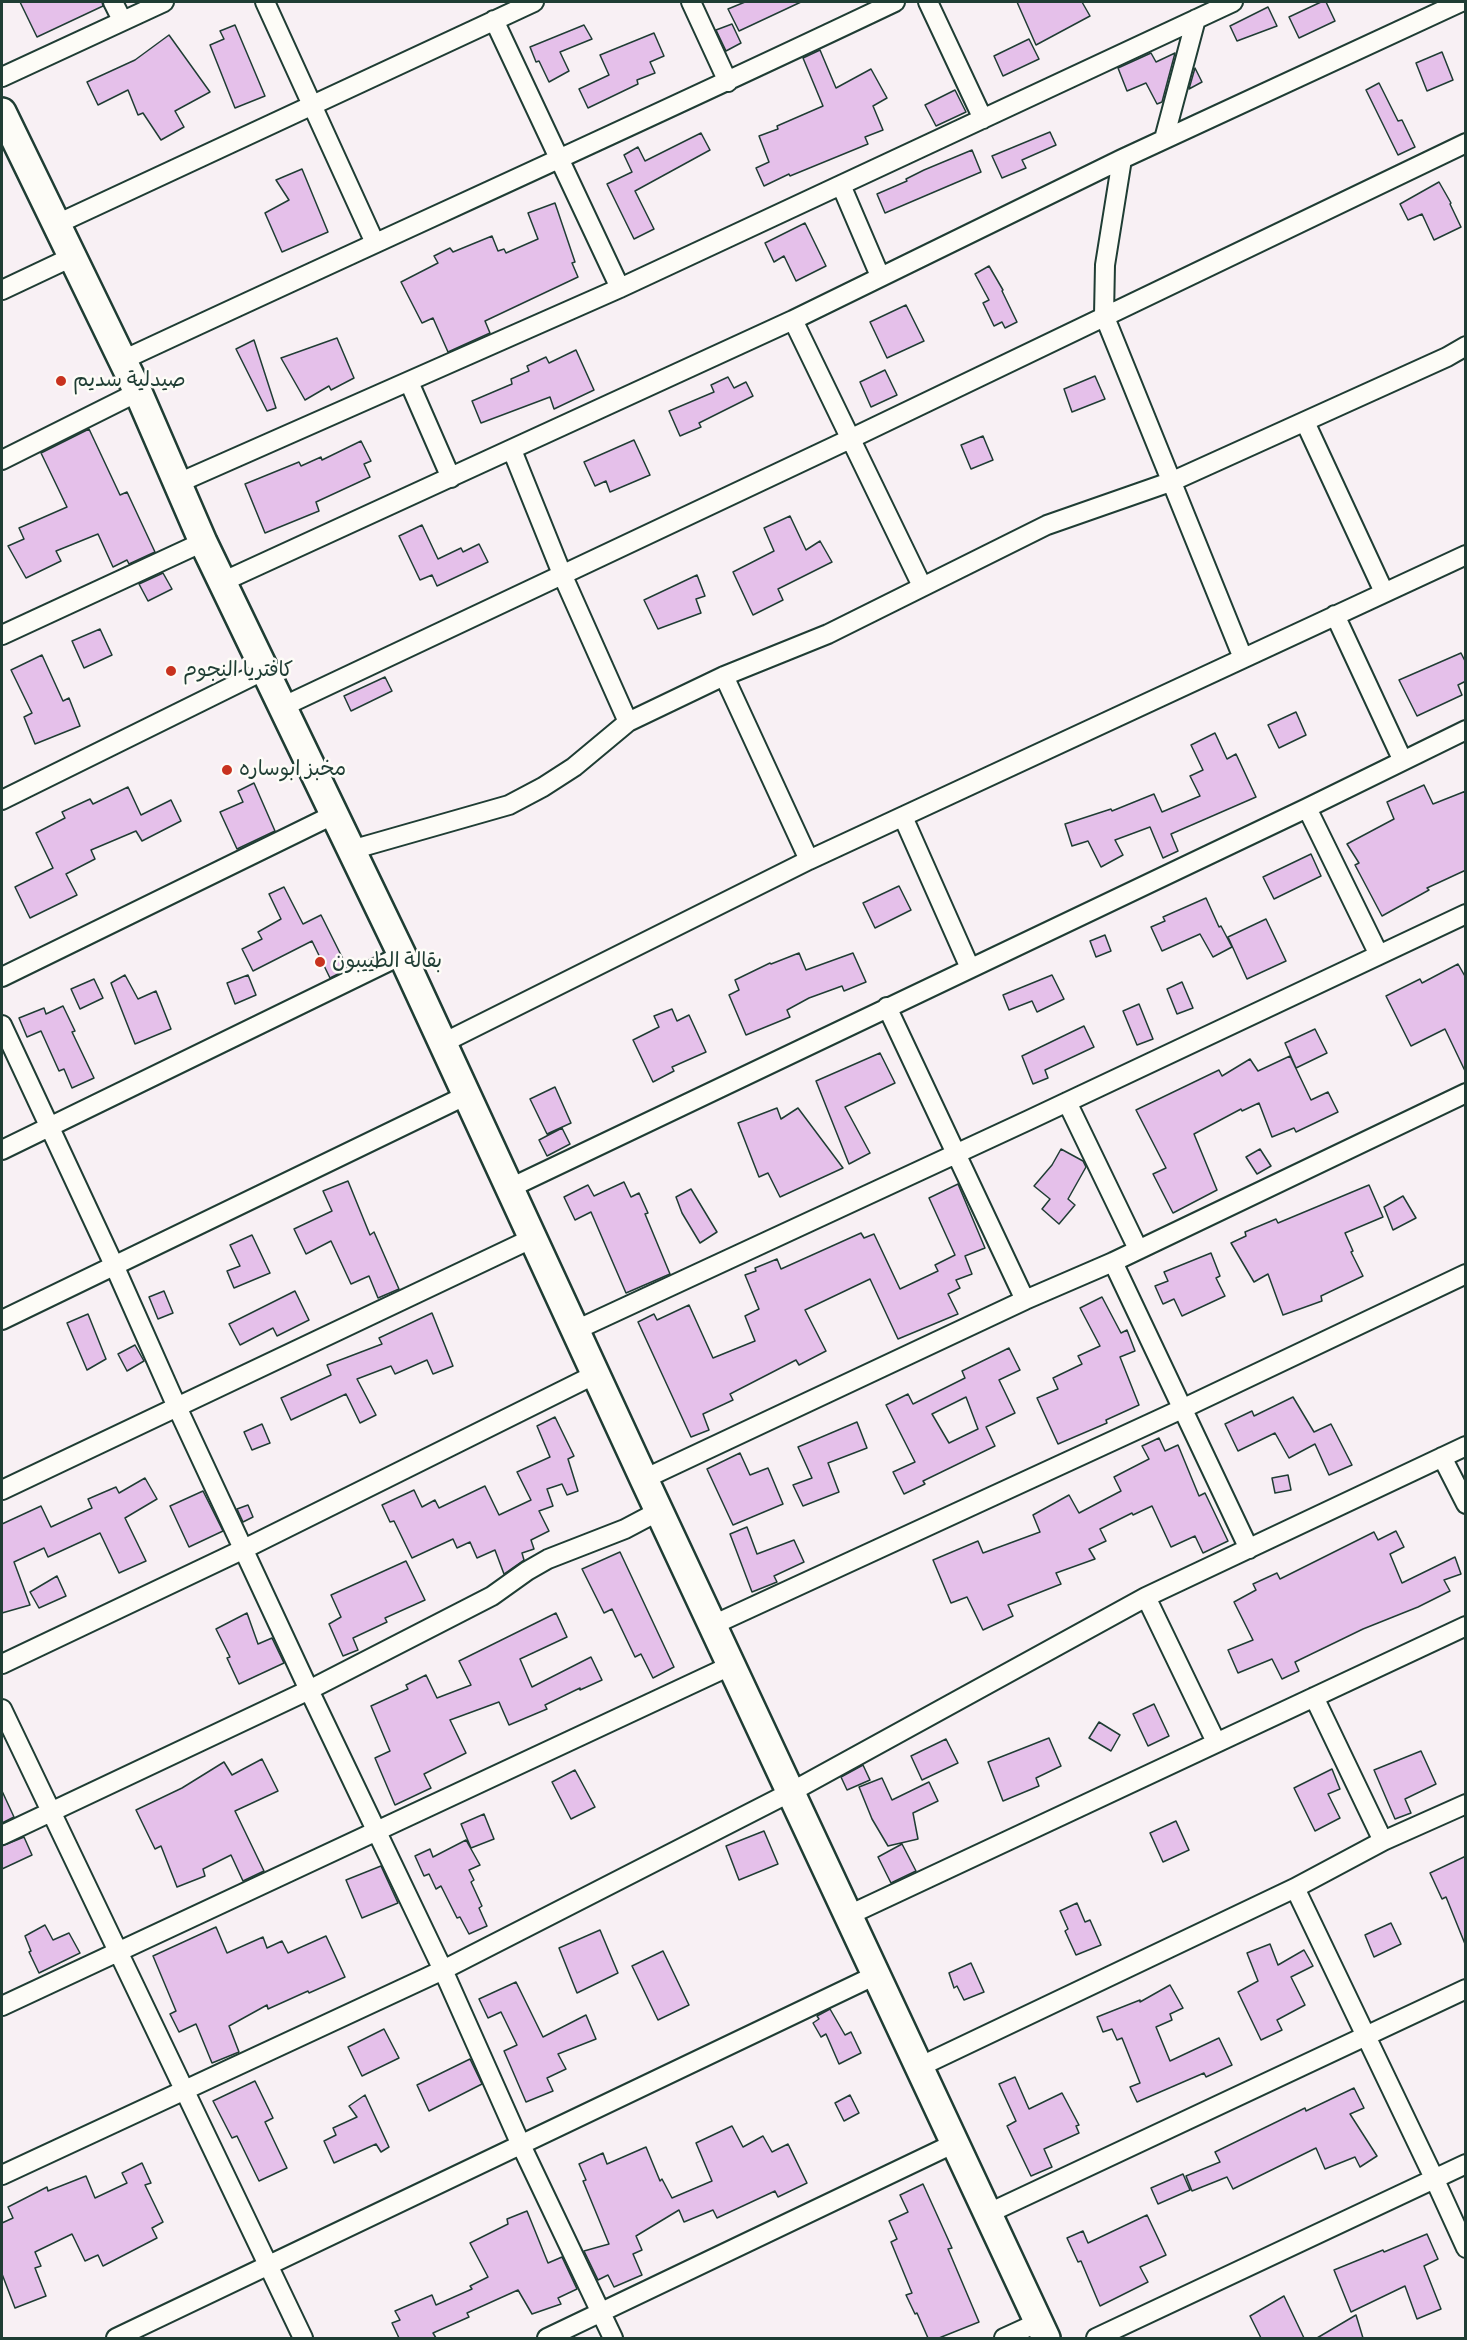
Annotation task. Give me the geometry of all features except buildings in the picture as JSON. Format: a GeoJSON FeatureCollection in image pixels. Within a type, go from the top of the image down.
{"type":"FeatureCollection","features":[{"type":"Feature","properties":{"kind":"main road"},"geometry":{"type":"LineString","coordinates":[[2,117],[123,360],[203,542],[402,955],[644,1479],[1043,2330]]}},
{"type":"Feature","properties":{"kind":"street"},"geometry":{"type":"LineString","coordinates":[[113,2],[122,20]]}},
{"type":"Feature","properties":{"kind":"street"},"geometry":{"type":"LineString","coordinates":[[2,77],[164,2]]}},
{"type":"Feature","properties":{"kind":"street"},"geometry":{"type":"LineString","coordinates":[[265,2],[375,243]]}},
{"type":"Feature","properties":{"kind":"street"},"geometry":{"type":"LineString","coordinates":[[57,224],[534,2]]}},
{"type":"Feature","properties":{"kind":"street"},"geometry":{"type":"LineString","coordinates":[[691,2],[728,82]]}},
{"type":"Feature","properties":{"kind":"street"},"geometry":{"type":"LineString","coordinates":[[123,360],[560,160],[895,2]]}},
{"type":"Feature","properties":{"kind":"street"},"geometry":{"type":"LineString","coordinates":[[928,2],[983,119]]}},
{"type":"Feature","properties":{"kind":"street"},"geometry":{"type":"LineString","coordinates":[[176,484],[620,288],[1233,2]]}},
{"type":"Feature","properties":{"kind":"street"},"geometry":{"type":"LineString","coordinates":[[222,582],[793,320],[1164,139],[1461,2]]}},
{"type":"Feature","properties":{"kind":"street"},"geometry":{"type":"LineString","coordinates":[[1164,139],[1196,19]]}},
{"type":"Feature","properties":{"kind":"street"},"geometry":{"type":"LineString","coordinates":[[494,20],[620,288]]}},
{"type":"Feature","properties":{"kind":"street"},"geometry":{"type":"LineString","coordinates":[[282,706],[850,439],[1466,143]]}},
{"type":"Feature","properties":{"kind":"street"},"geometry":{"type":"LineString","coordinates":[[1122,159],[1105,265],[1104,315],[1243,658]]}},
{"type":"Feature","properties":{"kind":"street"},"geometry":{"type":"LineString","coordinates":[[841,185],[880,276]]}},
{"type":"Feature","properties":{"kind":"street"},"geometry":{"type":"LineString","coordinates":[[2,290],[72,257]]}},
{"type":"Feature","properties":{"kind":"street"},"geometry":{"type":"LineString","coordinates":[[793,320],[922,586]]}},
{"type":"Feature","properties":{"kind":"street"},"geometry":{"type":"LineString","coordinates":[[351,850],[509,805],[574,767],[628,722],[724,676],[828,634],[1047,525],[1173,481],[1448,357],[1466,346]]}},
{"type":"Feature","properties":{"kind":"street"},"geometry":{"type":"LineString","coordinates":[[409,382],[451,478]]}},
{"type":"Feature","properties":{"kind":"street"},"geometry":{"type":"LineString","coordinates":[[2,460],[138,392]]}},
{"type":"Feature","properties":{"kind":"street"},"geometry":{"type":"LineString","coordinates":[[1305,422],[1383,592]]}},
{"type":"Feature","properties":{"kind":"street"},"geometry":{"type":"LineString","coordinates":[[512,450],[562,574],[628,722]]}},
{"type":"Feature","properties":{"kind":"street"},"geometry":{"type":"LineString","coordinates":[[2,635],[203,542]]}},
{"type":"Feature","properties":{"kind":"street"},"geometry":{"type":"LineString","coordinates":[[442,1043],[809,860],[1466,555]]}},
{"type":"Feature","properties":{"kind":"street"},"geometry":{"type":"LineString","coordinates":[[1335,615],[1402,759]]}},
{"type":"Feature","properties":{"kind":"street"},"geometry":{"type":"LineString","coordinates":[[2,800],[265,670]]}},
{"type":"Feature","properties":{"kind":"street"},"geometry":{"type":"LineString","coordinates":[[724,676],[809,860]]}},
{"type":"Feature","properties":{"kind":"street"},"geometry":{"type":"LineString","coordinates":[[510,1188],[1466,730]]}},
{"type":"Feature","properties":{"kind":"street"},"geometry":{"type":"LineString","coordinates":[[1307,808],[1379,955]]}},
{"type":"Feature","properties":{"kind":"street"},"geometry":{"type":"LineString","coordinates":[[2,976],[333,815]]}},
{"type":"Feature","properties":{"kind":"street"},"geometry":{"type":"LineString","coordinates":[[903,818],[970,968]]}},
{"type":"Feature","properties":{"kind":"street"},"geometry":{"type":"LineString","coordinates":[[576,1330],[1466,914]]}},
{"type":"Feature","properties":{"kind":"street"},"geometry":{"type":"LineString","coordinates":[[2,1150],[402,955]]}},
{"type":"Feature","properties":{"kind":"street"},"geometry":{"type":"LineString","coordinates":[[887,1007],[1025,1300]]}},
{"type":"Feature","properties":{"kind":"street"},"geometry":{"type":"LineString","coordinates":[[2,1025],[114,1265],[177,1407],[375,1832],[443,1970],[521,2145],[612,2338]]}},
{"type":"Feature","properties":{"kind":"street"},"geometry":{"type":"LineString","coordinates":[[644,1479],[1025,1300],[1113,1262],[1466,1093]]}},
{"type":"Feature","properties":{"kind":"street"},"geometry":{"type":"LineString","coordinates":[[2,1320],[467,1095]]}},
{"type":"Feature","properties":{"kind":"street"},"geometry":{"type":"LineString","coordinates":[[1067,1102],[1138,1249]]}},
{"type":"Feature","properties":{"kind":"street"},"geometry":{"type":"LineString","coordinates":[[2,1490],[534,1238]]}},
{"type":"Feature","properties":{"kind":"street"},"geometry":{"type":"LineString","coordinates":[[1113,1262],[1249,1549]]}},
{"type":"Feature","properties":{"kind":"street"},"geometry":{"type":"LineString","coordinates":[[713,1625],[1184,1408],[1466,1274]]}},
{"type":"Feature","properties":{"kind":"street"},"geometry":{"type":"LineString","coordinates":[[2,1664],[244,1549],[596,1374]]}},
{"type":"Feature","properties":{"kind":"street"},"geometry":{"type":"LineString","coordinates":[[2,2175],[443,1970],[791,1792],[1146,1597],[1466,1446]]}},
{"type":"Feature","properties":{"kind":"street"},"geometry":{"type":"LineString","coordinates":[[1442,1457],[1466,1504]]}},
{"type":"Feature","properties":{"kind":"street"},"geometry":{"type":"LineString","coordinates":[[2,1835],[309,1690],[492,1596],[548,1559],[625,1529],[659,1511]]}},
{"type":"Feature","properties":{"kind":"street"},"geometry":{"type":"LineString","coordinates":[[1146,1597],[1216,1742]]}},
{"type":"Feature","properties":{"kind":"street"},"geometry":{"type":"LineString","coordinates":[[849,1915],[1466,1626]]}},
{"type":"Feature","properties":{"kind":"street"},"geometry":{"type":"LineString","coordinates":[[2,2006],[732,1665]]}},
{"type":"Feature","properties":{"kind":"street"},"geometry":{"type":"LineString","coordinates":[[1314,1697],[1383,1841]]}},
{"type":"Feature","properties":{"kind":"street"},"geometry":{"type":"LineString","coordinates":[[2,1709],[303,2338]]}},
{"type":"Feature","properties":{"kind":"street"},"geometry":{"type":"LineString","coordinates":[[919,2067],[1295,1888],[1383,1841],[1466,1804]]}},
{"type":"Feature","properties":{"kind":"street"},"geometry":{"type":"LineString","coordinates":[[1295,1888],[1466,2248]]}},
{"type":"Feature","properties":{"kind":"street"},"geometry":{"type":"LineString","coordinates":[[116,2338],[876,1975]]}},
{"type":"Feature","properties":{"kind":"street"},"geometry":{"type":"LineString","coordinates":[[988,2213],[1466,1989]]}},
{"type":"Feature","properties":{"kind":"street"},"geometry":{"type":"LineString","coordinates":[[547,2338],[955,2143]]}},
{"type":"Feature","properties":{"kind":"street"},"geometry":{"type":"LineString","coordinates":[[1096,2338],[1466,2164]]}},
{"type":"Feature","properties":{"kind":"street"},"geometry":{"type":"LineString","coordinates":[[1004,2338],[1043,2330]]}},
{"type":"Feature","properties":{"kind":"place","name":"صيدلية سديم"},"geometry":{"type":"Point","coordinates":[61,381]}},
{"type":"Feature","properties":{"kind":"place","name":"كافتريا النجوم"},"geometry":{"type":"Point","coordinates":[171,671]}},
{"type":"Feature","properties":{"kind":"place","name":"مخبز ابوساره"},"geometry":{"type":"Point","coordinates":[227,770]}},
{"type":"Feature","properties":{"kind":"place","name":"بقالة الطييبون"},"geometry":{"type":"Point","coordinates":[320,962]}}]}
